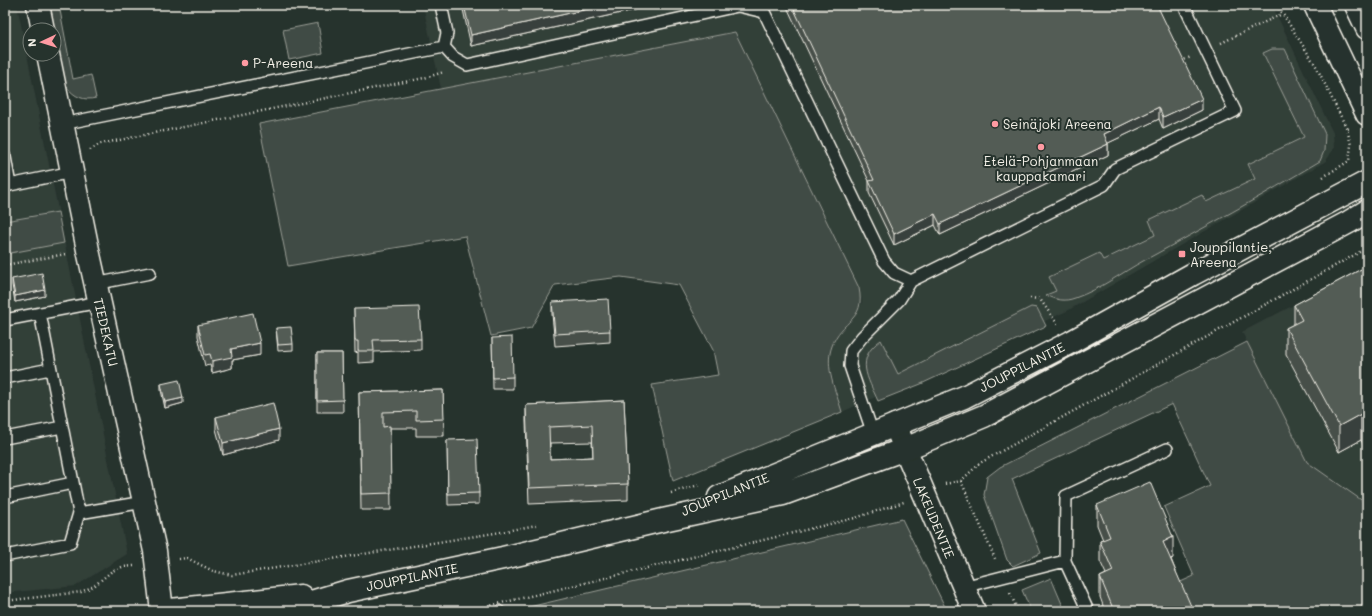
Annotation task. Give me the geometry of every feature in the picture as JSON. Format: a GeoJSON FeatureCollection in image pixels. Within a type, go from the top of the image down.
{"type":"FeatureCollection","features":[{"type":"Feature","properties":{"kind":"main road"},"geometry":{"type":"LineString","coordinates":[[38,5],[41,22]]}},
{"type":"Feature","properties":{"kind":"main road"},"geometry":{"type":"LineString","coordinates":[[1315,5],[1360,120]]}},
{"type":"Feature","properties":{"kind":"main road"},"geometry":{"type":"LineString","coordinates":[[1356,5],[1367,28]]}},
{"type":"Feature","properties":{"kind":"main road","name":"TIEDEKATU"},"geometry":{"type":"LineString","coordinates":[[50,62],[97,293],[157,563],[162,611]]}},
{"type":"Feature","properties":{"kind":"main road","name":"JOUPPILANTIE"},"geometry":{"type":"LineString","coordinates":[[662,520],[964,397],[1042,357],[1193,274],[1367,182]]}},
{"type":"Feature","properties":{"kind":"main road","name":"JOUPPILANTIE"},"geometry":{"type":"LineString","coordinates":[[281,611],[348,591],[503,558],[662,520],[783,494],[905,449],[984,416],[1349,222],[1367,211]]}},
{"type":"Feature","properties":{"kind":"main road","name":"LAKEUDENTIE"},"geometry":{"type":"LineString","coordinates":[[895,425],[974,611]]}},
{"type":"Feature","properties":{"kind":"main road","name":"JOUPPILANTIE"},"geometry":{"type":"LineString","coordinates":[[162,611],[348,591]]}},
{"type":"Feature","properties":{"kind":"lane"},"geometry":{"type":"LineString","coordinates":[[441,5],[447,33],[444,47]]}},
{"type":"Feature","properties":{"kind":"lane"},"geometry":{"type":"LineString","coordinates":[[873,434],[850,366],[851,351],[862,337],[899,300],[911,281],[1104,185],[1116,169],[1235,111],[1204,50],[1184,5]]}},
{"type":"Feature","properties":{"kind":"lane"},"geometry":{"type":"LineString","coordinates":[[444,47],[453,57],[467,65],[738,6],[764,12],[884,261],[894,273],[911,281]]}},
{"type":"Feature","properties":{"kind":"lane"},"geometry":{"type":"LineString","coordinates":[[62,124],[444,47]]}},
{"type":"Feature","properties":{"kind":"lane"},"geometry":{"type":"LineString","coordinates":[[5,157],[8,185],[72,172]]}},
{"type":"Feature","properties":{"kind":"lane"},"geometry":{"type":"LineString","coordinates":[[5,320],[40,313],[150,273]]}},
{"type":"Feature","properties":{"kind":"lane"},"geometry":{"type":"LineString","coordinates":[[5,556],[70,543],[78,513],[40,313]]}},
{"type":"Feature","properties":{"kind":"lane"},"geometry":{"type":"LineString","coordinates":[[5,378],[50,369]]}},
{"type":"Feature","properties":{"kind":"lane"},"geometry":{"type":"LineString","coordinates":[[5,438],[62,427]]}},
{"type":"Feature","properties":{"kind":"lane"},"geometry":{"type":"LineString","coordinates":[[1088,611],[1065,560],[1066,496],[1167,449]]}},
{"type":"Feature","properties":{"kind":"lane"},"geometry":{"type":"LineString","coordinates":[[5,497],[73,483]]}},
{"type":"Feature","properties":{"kind":"lane"},"geometry":{"type":"LineString","coordinates":[[78,513],[144,502]]}},
{"type":"Feature","properties":{"kind":"lane"},"geometry":{"type":"LineString","coordinates":[[963,587],[1065,560]]}},
{"type":"Feature","properties":{"kind":"path"},"geometry":{"type":"LineString","coordinates":[[1277,5],[1316,66],[1347,129],[1351,145],[1349,161],[1316,182]]}},
{"type":"Feature","properties":{"kind":"path"},"geometry":{"type":"LineString","coordinates":[[1179,62],[1282,14]]}},
{"type":"Feature","properties":{"kind":"path"},"geometry":{"type":"LineString","coordinates":[[87,152],[100,144],[424,78],[467,65]]}},
{"type":"Feature","properties":{"kind":"path"},"geometry":{"type":"LineString","coordinates":[[1347,129],[1360,120]]}},
{"type":"Feature","properties":{"kind":"path"},"geometry":{"type":"LineString","coordinates":[[468,611],[855,518],[901,503],[943,484],[961,481],[980,463],[1367,248]]}},
{"type":"Feature","properties":{"kind":"path"},"geometry":{"type":"LineString","coordinates":[[5,265],[88,250]]}},
{"type":"Feature","properties":{"kind":"path"},"geometry":{"type":"LineString","coordinates":[[1030,298],[1040,299],[1060,327]]}},
{"type":"Feature","properties":{"kind":"path"},"geometry":{"type":"LineString","coordinates":[[961,481],[1018,611]]}},
{"type":"Feature","properties":{"kind":"path"},"geometry":{"type":"LineString","coordinates":[[667,494],[702,484]]}},
{"type":"Feature","properties":{"kind":"path"},"geometry":{"type":"LineString","coordinates":[[5,601],[81,592],[94,586],[112,571],[122,567],[187,558],[213,571],[232,576],[501,532],[540,524]]}},
{"type":"Feature","properties":{"kind":"shaded area"},"geometry":{"type":"Polygon","coordinates":[[[5,5],[17,5],[22,30],[22,62],[28,62],[127,554],[76,586],[5,593],[5,5]]]}},
{"type":"Feature","properties":{"kind":"shaded area"},"geometry":{"type":"Polygon","coordinates":[[[49,5],[59,5],[73,79],[91,75],[96,98],[87,99],[76,96],[67,87],[59,62],[62,62],[62,22],[52,22],[49,5]]]}},
{"type":"Feature","properties":{"kind":"shaded area"},"geometry":{"type":"Polygon","coordinates":[[[423,5],[1272,5],[1333,133],[1334,148],[1326,161],[1067,311],[842,412],[829,366],[831,346],[839,332],[856,314],[862,302],[859,288],[735,32],[441,89],[423,5]]]}},
{"type":"Feature","properties":{"kind":"shaded area"},"geometry":{"type":"Polygon","coordinates":[[[318,23],[323,53],[289,60],[283,30],[318,23]]]}},
{"type":"Feature","properties":{"kind":"shaded area"},"geometry":{"type":"Polygon","coordinates":[[[735,32],[859,288],[859,308],[852,320],[836,337],[830,354],[830,371],[842,412],[673,481],[652,385],[718,375],[713,350],[679,285],[621,277],[555,285],[531,328],[491,336],[465,236],[288,266],[259,124],[735,32]]]}},
{"type":"Feature","properties":{"kind":"shaded area"},"geometry":{"type":"Polygon","coordinates":[[[1272,49],[1285,49],[1325,134],[1324,151],[1320,161],[1094,290],[1067,300],[1057,299],[1046,295],[1056,291],[1049,277],[1099,253],[1103,260],[1155,235],[1149,220],[1202,195],[1206,202],[1255,179],[1248,164],[1304,137],[1263,53],[1272,49]]]}},
{"type":"Feature","properties":{"kind":"shaded area"},"geometry":{"type":"Polygon","coordinates":[[[58,212],[64,243],[5,254],[5,221],[58,212]]]}},
{"type":"Feature","properties":{"kind":"shaded area"},"geometry":{"type":"Polygon","coordinates":[[[1367,267],[1367,504],[1307,462],[1242,332],[1367,267]]]}},
{"type":"Feature","properties":{"kind":"shaded area"},"geometry":{"type":"Polygon","coordinates":[[[1031,307],[1037,308],[1046,326],[921,384],[878,401],[867,377],[866,362],[868,354],[881,340],[898,374],[1031,307]]]}},
{"type":"Feature","properties":{"kind":"shaded area"},"geometry":{"type":"Polygon","coordinates":[[[1247,342],[1307,462],[1367,504],[1367,596],[1359,611],[1188,611],[1176,584],[1194,576],[1164,507],[1210,486],[1172,404],[1012,479],[1041,553],[1013,566],[1007,560],[984,495],[987,477],[1000,467],[1247,342]]]}},
{"type":"Feature","properties":{"kind":"shaded area"},"geometry":{"type":"Polygon","coordinates":[[[902,519],[947,611],[512,611],[902,519]]]}},
{"type":"Feature","properties":{"kind":"shaded area"},"geometry":{"type":"Polygon","coordinates":[[[1051,578],[1065,611],[1031,611],[1022,590],[1051,578]]]}},
{"type":"Feature","properties":{"kind":"building"},"geometry":{"type":"Polygon","coordinates":[[[464,5],[606,5],[471,35],[464,5]]]}},
{"type":"Feature","properties":{"kind":"building","name":"Seinäjoki Areena"},"geometry":{"type":"Polygon","coordinates":[[[792,5],[1157,5],[1202,99],[1163,117],[1159,107],[1104,134],[1108,144],[940,224],[935,214],[894,234],[869,181],[874,180],[792,5]]]}},
{"type":"Feature","properties":{"kind":"building"},"geometry":{"type":"Polygon","coordinates":[[[1367,266],[1367,334],[1364,336],[1367,342],[1367,418],[1364,420],[1361,414],[1339,426],[1286,328],[1302,320],[1294,305],[1367,266]]]}},
{"type":"Feature","properties":{"kind":"building"},"geometry":{"type":"Polygon","coordinates":[[[42,273],[45,290],[15,296],[12,279],[42,273]]]}},
{"type":"Feature","properties":{"kind":"building"},"geometry":{"type":"Polygon","coordinates":[[[608,299],[610,331],[555,334],[552,302],[608,299]]]}},
{"type":"Feature","properties":{"kind":"building"},"geometry":{"type":"Polygon","coordinates":[[[419,307],[421,339],[373,340],[374,351],[358,351],[358,341],[355,341],[354,309],[419,307]]]}},
{"type":"Feature","properties":{"kind":"building"},"geometry":{"type":"Polygon","coordinates":[[[253,313],[260,343],[231,349],[232,357],[212,361],[210,354],[205,355],[198,325],[253,313]]]}},
{"type":"Feature","properties":{"kind":"building"},"geometry":{"type":"Polygon","coordinates":[[[291,327],[293,344],[278,345],[276,328],[291,327]]]}},
{"type":"Feature","properties":{"kind":"building"},"geometry":{"type":"Polygon","coordinates":[[[512,337],[513,377],[493,378],[492,338],[512,337]]]}},
{"type":"Feature","properties":{"kind":"building"},"geometry":{"type":"Polygon","coordinates":[[[317,353],[342,353],[343,400],[317,401],[317,353]]]}},
{"type":"Feature","properties":{"kind":"building"},"geometry":{"type":"Polygon","coordinates":[[[179,380],[183,398],[165,402],[161,384],[179,380]]]}},
{"type":"Feature","properties":{"kind":"building"},"geometry":{"type":"Polygon","coordinates":[[[443,390],[444,419],[416,420],[416,411],[383,412],[383,427],[390,426],[391,493],[361,494],[359,392],[443,390]]]}},
{"type":"Feature","properties":{"kind":"building"},"geometry":{"type":"Polygon","coordinates":[[[624,400],[628,484],[529,488],[526,405],[624,400]],[[592,425],[549,427],[550,459],[593,457],[592,425]]]}},
{"type":"Feature","properties":{"kind":"building"},"geometry":{"type":"Polygon","coordinates":[[[273,403],[279,429],[223,443],[216,417],[273,403]]]}},
{"type":"Feature","properties":{"kind":"building"},"geometry":{"type":"Polygon","coordinates":[[[477,439],[479,493],[448,494],[447,440],[477,439]]]}},
{"type":"Feature","properties":{"kind":"building"},"geometry":{"type":"Polygon","coordinates":[[[1150,482],[1173,537],[1163,542],[1191,606],[1179,611],[1114,611],[1100,577],[1113,571],[1100,541],[1110,537],[1097,505],[1150,482]]]}},
{"type":"Feature","properties":{"kind":"building"},"geometry":{"type":"Polygon","coordinates":[[[499,604],[510,611],[494,611],[499,604]]]}},
{"type":"Feature","properties":{"kind":"place","name":"P-Areena"},"geometry":{"type":"Point","coordinates":[245,63]}},
{"type":"Feature","properties":{"kind":"place","name":"Seinäjoki Areena"},"geometry":{"type":"Point","coordinates":[995,124]}},
{"type":"Feature","properties":{"kind":"place","name":"Etelä-Pohjanmaan kauppakamari"},"geometry":{"type":"Point","coordinates":[1041,147]}},
{"type":"Feature","properties":{"kind":"place","name":"Jouppilantie, Areena"},"geometry":{"type":"Point","coordinates":[1182,254]}}]}
